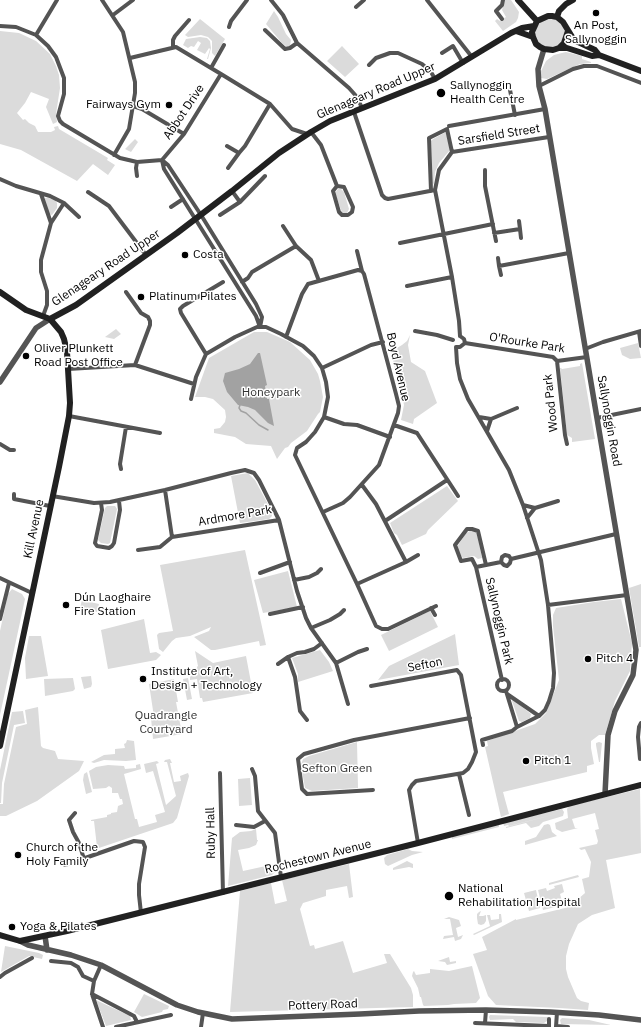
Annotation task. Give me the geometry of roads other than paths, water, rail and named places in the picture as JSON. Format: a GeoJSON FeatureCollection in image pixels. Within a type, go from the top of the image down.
{"type":"FeatureCollection","features":[{"type":"Feature","properties":{"kind":"main road"},"geometry":{"type":"LineString","coordinates":[[518,0],[536,23]]}},
{"type":"Feature","properties":{"kind":"main road"},"geometry":{"type":"LineString","coordinates":[[557,17],[562,8],[573,0]]}},
{"type":"Feature","properties":{"kind":"main road"},"geometry":{"type":"LineString","coordinates":[[599,55],[595,50],[574,40],[563,22],[557,17],[548,16],[536,23],[532,32],[536,44],[544,50],[567,48],[592,56],[599,55],[641,71]]}},
{"type":"Feature","properties":{"kind":"main road","name":"Glenageary Road Upper"},"geometry":{"type":"LineString","coordinates":[[50,319],[76,305],[199,217],[278,153],[309,133],[330,121],[435,79],[514,31],[536,23]]}},
{"type":"Feature","properties":{"kind":"main road"},"geometry":{"type":"LineString","coordinates":[[514,31],[533,37]]}},
{"type":"Feature","properties":{"kind":"main road"},"geometry":{"type":"LineString","coordinates":[[559,48],[566,41],[568,31]]}},
{"type":"Feature","properties":{"kind":"main road"},"geometry":{"type":"LineString","coordinates":[[0,292],[26,310],[50,319]]}},
{"type":"Feature","properties":{"kind":"main road","name":"Kill Avenue"},"geometry":{"type":"LineString","coordinates":[[0,746],[69,416],[68,369],[64,339],[60,330],[50,319]]}},
{"type":"Feature","properties":{"kind":"main road","name":"Rochestown Avenue"},"geometry":{"type":"LineString","coordinates":[[0,935],[20,941],[45,936],[418,843],[641,785]]}},
{"type":"Feature","properties":{"kind":"street"},"geometry":{"type":"LineString","coordinates":[[36,35],[57,0]]}},
{"type":"Feature","properties":{"kind":"street"},"geometry":{"type":"LineString","coordinates":[[102,0],[124,32],[136,86],[128,131],[114,155]]}},
{"type":"Feature","properties":{"kind":"street"},"geometry":{"type":"LineString","coordinates":[[113,15],[133,0]]}},
{"type":"Feature","properties":{"kind":"street"},"geometry":{"type":"LineString","coordinates":[[229,27],[247,0]]}},
{"type":"Feature","properties":{"kind":"street"},"geometry":{"type":"LineString","coordinates":[[271,0],[283,15],[297,42],[329,69],[357,96],[362,108]]}},
{"type":"Feature","properties":{"kind":"street"},"geometry":{"type":"LineString","coordinates":[[356,7],[364,0]]}},
{"type":"Feature","properties":{"kind":"street"},"geometry":{"type":"LineString","coordinates":[[427,0],[472,57]]}},
{"type":"Feature","properties":{"kind":"street"},"geometry":{"type":"LineString","coordinates":[[502,18],[496,11],[502,5],[503,0]]}},
{"type":"Feature","properties":{"kind":"street"},"geometry":{"type":"LineString","coordinates":[[173,47],[173,40],[175,36],[190,20]]}},
{"type":"Feature","properties":{"kind":"street"},"geometry":{"type":"LineString","coordinates":[[0,26],[16,27],[36,35],[51,50],[58,60],[64,78],[64,94],[58,116],[63,124],[124,160],[137,162],[162,160],[168,165],[199,217],[242,282],[261,314],[262,321],[260,326]]}},
{"type":"Feature","properties":{"kind":"street"},"geometry":{"type":"LineString","coordinates":[[265,30],[285,49],[290,48],[297,42]]}},
{"type":"Feature","properties":{"kind":"street"},"geometry":{"type":"LineString","coordinates":[[211,68],[224,46]]}},
{"type":"Feature","properties":{"kind":"street"},"geometry":{"type":"LineString","coordinates":[[442,53],[454,46],[463,63]]}},
{"type":"Feature","properties":{"kind":"street"},"geometry":{"type":"LineString","coordinates":[[130,58],[173,47],[179,48],[270,104],[292,129],[309,133],[321,145],[337,186]]}},
{"type":"Feature","properties":{"kind":"street","name":"Sallynoggin Road"},"geometry":{"type":"LineString","coordinates":[[544,50],[538,69],[539,86],[545,109],[598,418],[616,534],[638,655],[633,675],[615,711],[608,735],[605,794]]}},
{"type":"Feature","properties":{"kind":"street"},"geometry":{"type":"LineString","coordinates":[[369,65],[376,58],[390,52],[398,53],[422,64],[431,72],[435,79]]}},
{"type":"Feature","properties":{"kind":"street"},"geometry":{"type":"LineString","coordinates":[[539,86],[573,69],[584,66],[597,66],[641,83]]}},
{"type":"Feature","properties":{"kind":"street","name":"Abbot Drive"},"geometry":{"type":"LineString","coordinates":[[162,160],[184,134],[221,74]]}},
{"type":"Feature","properties":{"kind":"street"},"geometry":{"type":"LineString","coordinates":[[510,90],[515,115]]}},
{"type":"Feature","properties":{"kind":"street"},"geometry":{"type":"LineString","coordinates":[[228,168],[245,146],[270,104]]}},
{"type":"Feature","properties":{"kind":"street"},"geometry":{"type":"LineString","coordinates":[[133,106],[142,109],[184,134]]}},
{"type":"Feature","properties":{"kind":"street"},"geometry":{"type":"LineString","coordinates":[[456,347],[460,347],[464,343],[464,339],[460,336],[445,234],[433,190],[429,138],[448,127],[545,109]]}},
{"type":"Feature","properties":{"kind":"street"},"geometry":{"type":"LineString","coordinates":[[354,112],[382,194],[385,198],[388,199],[433,190]]}},
{"type":"Feature","properties":{"kind":"street"},"geometry":{"type":"LineString","coordinates":[[433,190],[439,170],[446,158],[452,152],[448,127]]}},
{"type":"Feature","properties":{"kind":"street","name":"Sarsfield Street"},"geometry":{"type":"LineString","coordinates":[[452,152],[549,137]]}},
{"type":"Feature","properties":{"kind":"street"},"geometry":{"type":"LineString","coordinates":[[227,146],[239,153]]}},
{"type":"Feature","properties":{"kind":"street"},"geometry":{"type":"LineString","coordinates":[[162,160],[164,169],[183,199],[199,217],[226,268],[256,316],[260,326]]}},
{"type":"Feature","properties":{"kind":"street"},"geometry":{"type":"LineString","coordinates":[[137,162],[137,176]]}},
{"type":"Feature","properties":{"kind":"street"},"geometry":{"type":"LineString","coordinates":[[485,170],[485,186],[496,241]]}},
{"type":"Feature","properties":{"kind":"street"},"geometry":{"type":"LineString","coordinates":[[220,215],[240,202],[265,176]]}},
{"type":"Feature","properties":{"kind":"street"},"geometry":{"type":"LineString","coordinates":[[0,180],[50,196],[64,203],[79,217]]}},
{"type":"Feature","properties":{"kind":"street"},"geometry":{"type":"LineString","coordinates":[[337,186],[344,187],[353,207],[352,212],[348,215],[342,215],[339,212],[333,191],[337,186]]}},
{"type":"Feature","properties":{"kind":"street"},"geometry":{"type":"LineString","coordinates":[[232,191],[240,202]]}},
{"type":"Feature","properties":{"kind":"street"},"geometry":{"type":"LineString","coordinates":[[88,192],[109,206],[146,255]]}},
{"type":"Feature","properties":{"kind":"street"},"geometry":{"type":"LineString","coordinates":[[41,194],[51,223]]}},
{"type":"Feature","properties":{"kind":"street"},"geometry":{"type":"LineString","coordinates":[[171,208],[183,199]]}},
{"type":"Feature","properties":{"kind":"street"},"geometry":{"type":"LineString","coordinates":[[43,316],[47,305],[47,291],[41,272],[41,260],[51,223],[64,203]]}},
{"type":"Feature","properties":{"kind":"street"},"geometry":{"type":"LineString","coordinates":[[519,221],[521,238]]}},
{"type":"Feature","properties":{"kind":"street"},"geometry":{"type":"LineString","coordinates":[[400,243],[493,224]]}},
{"type":"Feature","properties":{"kind":"street"},"geometry":{"type":"LineString","coordinates":[[282,226],[296,246],[311,260],[318,281]]}},
{"type":"Feature","properties":{"kind":"street"},"geometry":{"type":"LineString","coordinates":[[494,233],[520,229]]}},
{"type":"Feature","properties":{"kind":"street"},"geometry":{"type":"LineString","coordinates":[[242,282],[248,278],[252,272],[296,246]]}},
{"type":"Feature","properties":{"kind":"street","name":"Boyd Avenue"},"geometry":{"type":"LineString","coordinates":[[323,512],[343,503],[362,486],[379,465],[390,437],[399,406],[383,342],[357,251]]}},
{"type":"Feature","properties":{"kind":"street"},"geometry":{"type":"LineString","coordinates":[[500,266],[569,253]]}},
{"type":"Feature","properties":{"kind":"street"},"geometry":{"type":"LineString","coordinates":[[498,258],[501,275]]}},
{"type":"Feature","properties":{"kind":"street"},"geometry":{"type":"LineString","coordinates":[[226,268],[230,264]]}},
{"type":"Feature","properties":{"kind":"street"},"geometry":{"type":"LineString","coordinates":[[286,336],[308,284],[358,270],[362,271]]}},
{"type":"Feature","properties":{"kind":"street"},"geometry":{"type":"LineString","coordinates":[[408,286],[452,277]]}},
{"type":"Feature","properties":{"kind":"street"},"geometry":{"type":"LineString","coordinates":[[206,354],[180,309],[223,282]]}},
{"type":"Feature","properties":{"kind":"street"},"geometry":{"type":"LineString","coordinates":[[126,292],[141,313],[148,317],[150,321],[150,325],[135,365]]}},
{"type":"Feature","properties":{"kind":"street"},"geometry":{"type":"LineString","coordinates":[[0,382],[33,331],[38,326],[50,319]]}},
{"type":"Feature","properties":{"kind":"street"},"geometry":{"type":"LineString","coordinates":[[190,399],[194,384],[206,354],[250,330],[260,326],[269,328],[286,336],[308,350],[322,368],[328,389],[327,404],[324,417],[316,432],[306,442],[297,448],[295,455],[376,626],[382,629],[388,629],[436,606]]}},
{"type":"Feature","properties":{"kind":"street"},"geometry":{"type":"LineString","coordinates":[[414,331],[437,335],[453,340]]}},
{"type":"Feature","properties":{"kind":"street"},"geometry":{"type":"LineString","coordinates":[[586,349],[640,331],[641,346]]}},
{"type":"Feature","properties":{"kind":"street"},"geometry":{"type":"LineString","coordinates":[[453,340],[456,336],[460,336]]}},
{"type":"Feature","properties":{"kind":"street"},"geometry":{"type":"LineString","coordinates":[[453,340],[453,344],[456,347],[460,379],[468,399],[509,470],[523,505],[541,560],[548,605],[554,673],[553,688],[545,710],[539,716],[512,731],[482,740],[483,745]]}},
{"type":"Feature","properties":{"kind":"street"},"geometry":{"type":"LineString","coordinates":[[322,368],[371,345],[383,342]]}},
{"type":"Feature","properties":{"kind":"street","name":"O'Rourke Park"},"geometry":{"type":"LineString","coordinates":[[464,343],[553,357],[557,361],[587,357]]}},
{"type":"Feature","properties":{"kind":"street","name":"Wood Park"},"geometry":{"type":"LineString","coordinates":[[557,361],[567,444]]}},
{"type":"Feature","properties":{"kind":"street"},"geometry":{"type":"LineString","coordinates":[[68,369],[135,365],[194,384]]}},
{"type":"Feature","properties":{"kind":"street"},"geometry":{"type":"LineString","coordinates":[[479,418],[491,419],[517,408]]}},
{"type":"Feature","properties":{"kind":"street"},"geometry":{"type":"LineString","coordinates":[[598,418],[641,409]]}},
{"type":"Feature","properties":{"kind":"street"},"geometry":{"type":"LineString","coordinates":[[69,416],[160,432]]}},
{"type":"Feature","properties":{"kind":"street"},"geometry":{"type":"LineString","coordinates":[[324,417],[344,424],[357,425],[390,437]]}},
{"type":"Feature","properties":{"kind":"street"},"geometry":{"type":"LineString","coordinates":[[487,431],[491,419]]}},
{"type":"Feature","properties":{"kind":"street"},"geometry":{"type":"LineString","coordinates":[[394,425],[417,434],[458,496]]}},
{"type":"Feature","properties":{"kind":"street"},"geometry":{"type":"LineString","coordinates":[[121,469],[120,464],[126,426]]}},
{"type":"Feature","properties":{"kind":"street"},"geometry":{"type":"LineString","coordinates":[[0,444],[10,450],[14,450]]}},
{"type":"Feature","properties":{"kind":"street","name":"Ardmore Park"},"geometry":{"type":"LineString","coordinates":[[52,496],[101,503],[165,490],[246,470],[254,473],[259,480],[279,520],[172,537]]}},
{"type":"Feature","properties":{"kind":"street"},"geometry":{"type":"LineString","coordinates":[[385,521],[447,480]]}},
{"type":"Feature","properties":{"kind":"street"},"geometry":{"type":"LineString","coordinates":[[362,486],[376,504],[406,562]]}},
{"type":"Feature","properties":{"kind":"street"},"geometry":{"type":"LineString","coordinates":[[138,550],[160,547],[172,537],[165,490]]}},
{"type":"Feature","properties":{"kind":"street"},"geometry":{"type":"LineString","coordinates":[[14,494],[14,499],[50,506]]}},
{"type":"Feature","properties":{"kind":"street"},"geometry":{"type":"LineString","coordinates":[[101,503],[102,510],[96,543],[98,546],[109,548],[114,543],[120,510],[119,500]]}},
{"type":"Feature","properties":{"kind":"street"},"geometry":{"type":"LineString","coordinates":[[523,505],[535,508],[558,501]]}},
{"type":"Feature","properties":{"kind":"street"},"geometry":{"type":"LineString","coordinates":[[527,518],[535,508]]}},
{"type":"Feature","properties":{"kind":"street"},"geometry":{"type":"LineString","coordinates":[[279,520],[294,580],[303,607],[311,628],[336,663],[348,704]]}},
{"type":"Feature","properties":{"kind":"street","name":"Sallynoggin Park"},"geometry":{"type":"LineString","coordinates":[[486,565],[478,531],[467,529],[455,546],[461,561],[472,559],[476,566],[502,680]]}},
{"type":"Feature","properties":{"kind":"street"},"geometry":{"type":"LineString","coordinates":[[538,552],[616,534]]}},
{"type":"Feature","properties":{"kind":"street","name":"Sallynoggin Park"},"geometry":{"type":"LineString","coordinates":[[511,559],[538,552]]}},
{"type":"Feature","properties":{"kind":"street"},"geometry":{"type":"LineString","coordinates":[[357,584],[418,555]]}},
{"type":"Feature","properties":{"kind":"street","name":"Sallynoggin Park"},"geometry":{"type":"LineString","coordinates":[[501,562],[502,557],[505,555],[509,556],[511,559]]}},
{"type":"Feature","properties":{"kind":"street","name":"Sallynoggin Park"},"geometry":{"type":"LineString","coordinates":[[501,562],[504,566],[507,566],[511,559]]}},
{"type":"Feature","properties":{"kind":"street"},"geometry":{"type":"LineString","coordinates":[[260,574],[290,562]]}},
{"type":"Feature","properties":{"kind":"street","name":"Sallynoggin Park"},"geometry":{"type":"LineString","coordinates":[[476,566],[501,562]]}},
{"type":"Feature","properties":{"kind":"street"},"geometry":{"type":"LineString","coordinates":[[294,580],[309,577],[321,569]]}},
{"type":"Feature","properties":{"kind":"street"},"geometry":{"type":"LineString","coordinates":[[0,578],[32,593]]}},
{"type":"Feature","properties":{"kind":"street"},"geometry":{"type":"LineString","coordinates":[[0,619],[9,583]]}},
{"type":"Feature","properties":{"kind":"street"},"geometry":{"type":"LineString","coordinates":[[548,605],[627,595]]}},
{"type":"Feature","properties":{"kind":"street"},"geometry":{"type":"LineString","coordinates":[[270,614],[303,607]]}},
{"type":"Feature","properties":{"kind":"street"},"geometry":{"type":"LineString","coordinates":[[431,608],[435,615]]}},
{"type":"Feature","properties":{"kind":"street"},"geometry":{"type":"LineString","coordinates":[[311,628],[330,620],[344,610]]}},
{"type":"Feature","properties":{"kind":"street"},"geometry":{"type":"LineString","coordinates":[[278,664],[288,657],[314,649],[322,643]]}},
{"type":"Feature","properties":{"kind":"street"},"geometry":{"type":"LineString","coordinates":[[336,663],[367,649]]}},
{"type":"Feature","properties":{"kind":"street"},"geometry":{"type":"LineString","coordinates":[[288,657],[295,677],[300,711],[307,720]]}},
{"type":"Feature","properties":{"kind":"street","name":"Sefton"},"geometry":{"type":"LineString","coordinates":[[371,686],[457,670],[462,674],[476,752],[468,769],[459,774]]}},
{"type":"Feature","properties":{"kind":"street","name":"Sallynoggin Park"},"geometry":{"type":"LineString","coordinates":[[502,680],[509,684],[507,692],[517,727]]}},
{"type":"Feature","properties":{"kind":"street","name":"Sallynoggin Park"},"geometry":{"type":"LineString","coordinates":[[502,680],[498,682],[498,688],[507,692]]}},
{"type":"Feature","properties":{"kind":"street"},"geometry":{"type":"LineString","coordinates":[[507,692],[539,716]]}},
{"type":"Feature","properties":{"kind":"street"},"geometry":{"type":"LineString","coordinates":[[373,790],[307,794],[302,789],[298,762],[299,758],[304,754],[354,740],[470,718]]}},
{"type":"Feature","properties":{"kind":"street"},"geometry":{"type":"LineString","coordinates":[[640,759],[638,737],[641,723]]}},
{"type":"Feature","properties":{"kind":"street"},"geometry":{"type":"LineString","coordinates":[[252,769],[255,776],[258,811],[276,833],[281,877]]}},
{"type":"Feature","properties":{"kind":"street","name":"Ruby Hall"},"geometry":{"type":"LineString","coordinates":[[220,773],[223,892]]}},
{"type":"Feature","properties":{"kind":"street"},"geometry":{"type":"LineString","coordinates":[[418,843],[409,790],[416,781],[459,774],[469,814]]}},
{"type":"Feature","properties":{"kind":"street"},"geometry":{"type":"LineString","coordinates":[[75,813],[69,820],[73,832],[80,843],[84,859]]}},
{"type":"Feature","properties":{"kind":"street"},"geometry":{"type":"LineString","coordinates":[[236,825],[254,827],[265,821]]}},
{"type":"Feature","properties":{"kind":"street"},"geometry":{"type":"LineString","coordinates":[[65,865],[134,841],[143,842],[145,847],[139,889],[141,913]]}},
{"type":"Feature","properties":{"kind":"street"},"geometry":{"type":"LineString","coordinates":[[45,936],[47,950]]}},
{"type":"Feature","properties":{"kind":"street","name":"Pottery Road"},"geometry":{"type":"LineString","coordinates":[[20,941],[28,945],[71,955],[101,965],[177,1005],[203,1013],[232,1019],[404,1011],[486,1010],[557,1012],[641,1020]]}},
{"type":"Feature","properties":{"kind":"street"},"geometry":{"type":"LineString","coordinates":[[0,977],[4,973],[32,958]]}},
{"type":"Feature","properties":{"kind":"street"},"geometry":{"type":"LineString","coordinates":[[51,961],[71,963],[78,967],[83,976],[94,981]]}},
{"type":"Feature","properties":{"kind":"street"},"geometry":{"type":"LineString","coordinates":[[101,965],[94,981],[92,994],[102,1027]]}},
{"type":"Feature","properties":{"kind":"street"},"geometry":{"type":"LineString","coordinates":[[92,994],[134,1016],[136,1022]]}},
{"type":"Feature","properties":{"kind":"street"},"geometry":{"type":"LineString","coordinates":[[485,1023],[486,1010]]}},
{"type":"Feature","properties":{"kind":"street"},"geometry":{"type":"LineString","coordinates":[[557,1012],[556,1027],[568,1027]]}},
{"type":"Feature","properties":{"kind":"street"},"geometry":{"type":"LineString","coordinates":[[201,1027],[203,1013]]}},
{"type":"Feature","properties":{"kind":"street"},"geometry":{"type":"LineString","coordinates":[[116,1027],[170,1015]]}},
{"type":"Feature","properties":{"kind":"street"},"geometry":{"type":"LineString","coordinates":[[475,1023],[549,1027],[549,1019]]}},
{"type":"Feature","properties":{"kind":"waterway"},"geometry":{"type":"LineString","coordinates":[[240,405],[239,408],[241,411],[246,413],[259,425],[268,430]]}},
{"type":"Feature","properties":{"kind":"place","name":"An Post, Sallynoggin"},"geometry":{"type":"Point","coordinates":[596,13]}},
{"type":"Feature","properties":{"kind":"place","name":"Sallynoggin Health Centre"},"geometry":{"type":"Point","coordinates":[441,93]}},
{"type":"Feature","properties":{"kind":"place","name":"Fairways Gym"},"geometry":{"type":"Point","coordinates":[169,105]}},
{"type":"Feature","properties":{"kind":"place","name":"Costa"},"geometry":{"type":"Point","coordinates":[185,255]}},
{"type":"Feature","properties":{"kind":"place","name":"Platinum Pilates"},"geometry":{"type":"Point","coordinates":[141,297]}},
{"type":"Feature","properties":{"kind":"place","name":"Oliver Plunkett Road Post Office"},"geometry":{"type":"Point","coordinates":[26,356]}},
{"type":"Feature","properties":{"kind":"place","name":"Dún Laoghaire Fire Station"},"geometry":{"type":"Point","coordinates":[66,605]}},
{"type":"Feature","properties":{"kind":"place","name":"Pitch 4"},"geometry":{"type":"Point","coordinates":[588,659]}},
{"type":"Feature","properties":{"kind":"place","name":"Institute of Art, Design + Technology"},"geometry":{"type":"Point","coordinates":[143,679]}},
{"type":"Feature","properties":{"kind":"place","name":"Pitch 1"},"geometry":{"type":"Point","coordinates":[526,761]}},
{"type":"Feature","properties":{"kind":"place","name":"Church of the Holy Family"},"geometry":{"type":"Point","coordinates":[18,855]}},
{"type":"Feature","properties":{"kind":"place","name":"National Rehabilitation Hospital"},"geometry":{"type":"Point","coordinates":[449,896]}},
{"type":"Feature","properties":{"kind":"place","name":"Yoga & Pilates"},"geometry":{"type":"Point","coordinates":[12,927]}},
{"type":"Feature","properties":{"kind":"park label","name":"Honeypark"},"geometry":{"type":"Point","coordinates":[271,393]}},
{"type":"Feature","properties":{"kind":"park label","name":"Quadrangle Courtyard"},"geometry":{"type":"Point","coordinates":[166,723]}},
{"type":"Feature","properties":{"kind":"park label","name":"Sefton Green"},"geometry":{"type":"Point","coordinates":[337,769]}}]}
